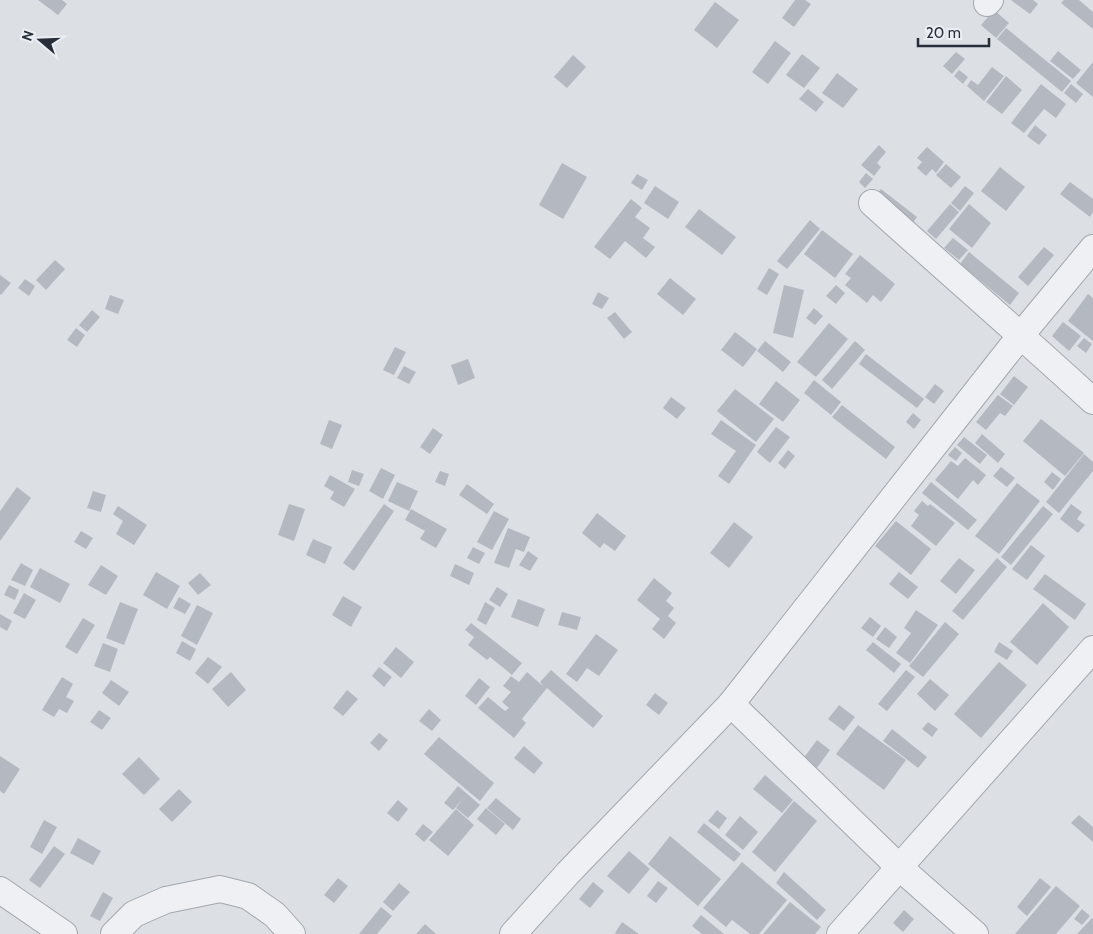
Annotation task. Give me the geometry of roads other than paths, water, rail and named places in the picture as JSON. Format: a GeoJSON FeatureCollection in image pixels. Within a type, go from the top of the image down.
{"type":"FeatureCollection","features":[{"type":"Feature","properties":{"kind":"street"},"geometry":{"type":"LineString","coordinates":[[872,203],[1093,401]]}},
{"type":"Feature","properties":{"kind":"street"},"geometry":{"type":"LineString","coordinates":[[514,934],[568,873],[731,704],[1021,335],[1093,248]]}},
{"type":"Feature","properties":{"kind":"street"},"geometry":{"type":"LineString","coordinates":[[840,934],[1093,648]]}},
{"type":"Feature","properties":{"kind":"street"},"geometry":{"type":"LineString","coordinates":[[731,704],[899,867],[975,934]]}},
{"type":"Feature","properties":{"kind":"street"},"geometry":{"type":"LineString","coordinates":[[114,934],[134,914],[166,900],[220,889],[248,896],[275,915],[292,934]]}},
{"type":"Feature","properties":{"kind":"street"},"geometry":{"type":"LineString","coordinates":[[0,890],[64,934]]}}]}
